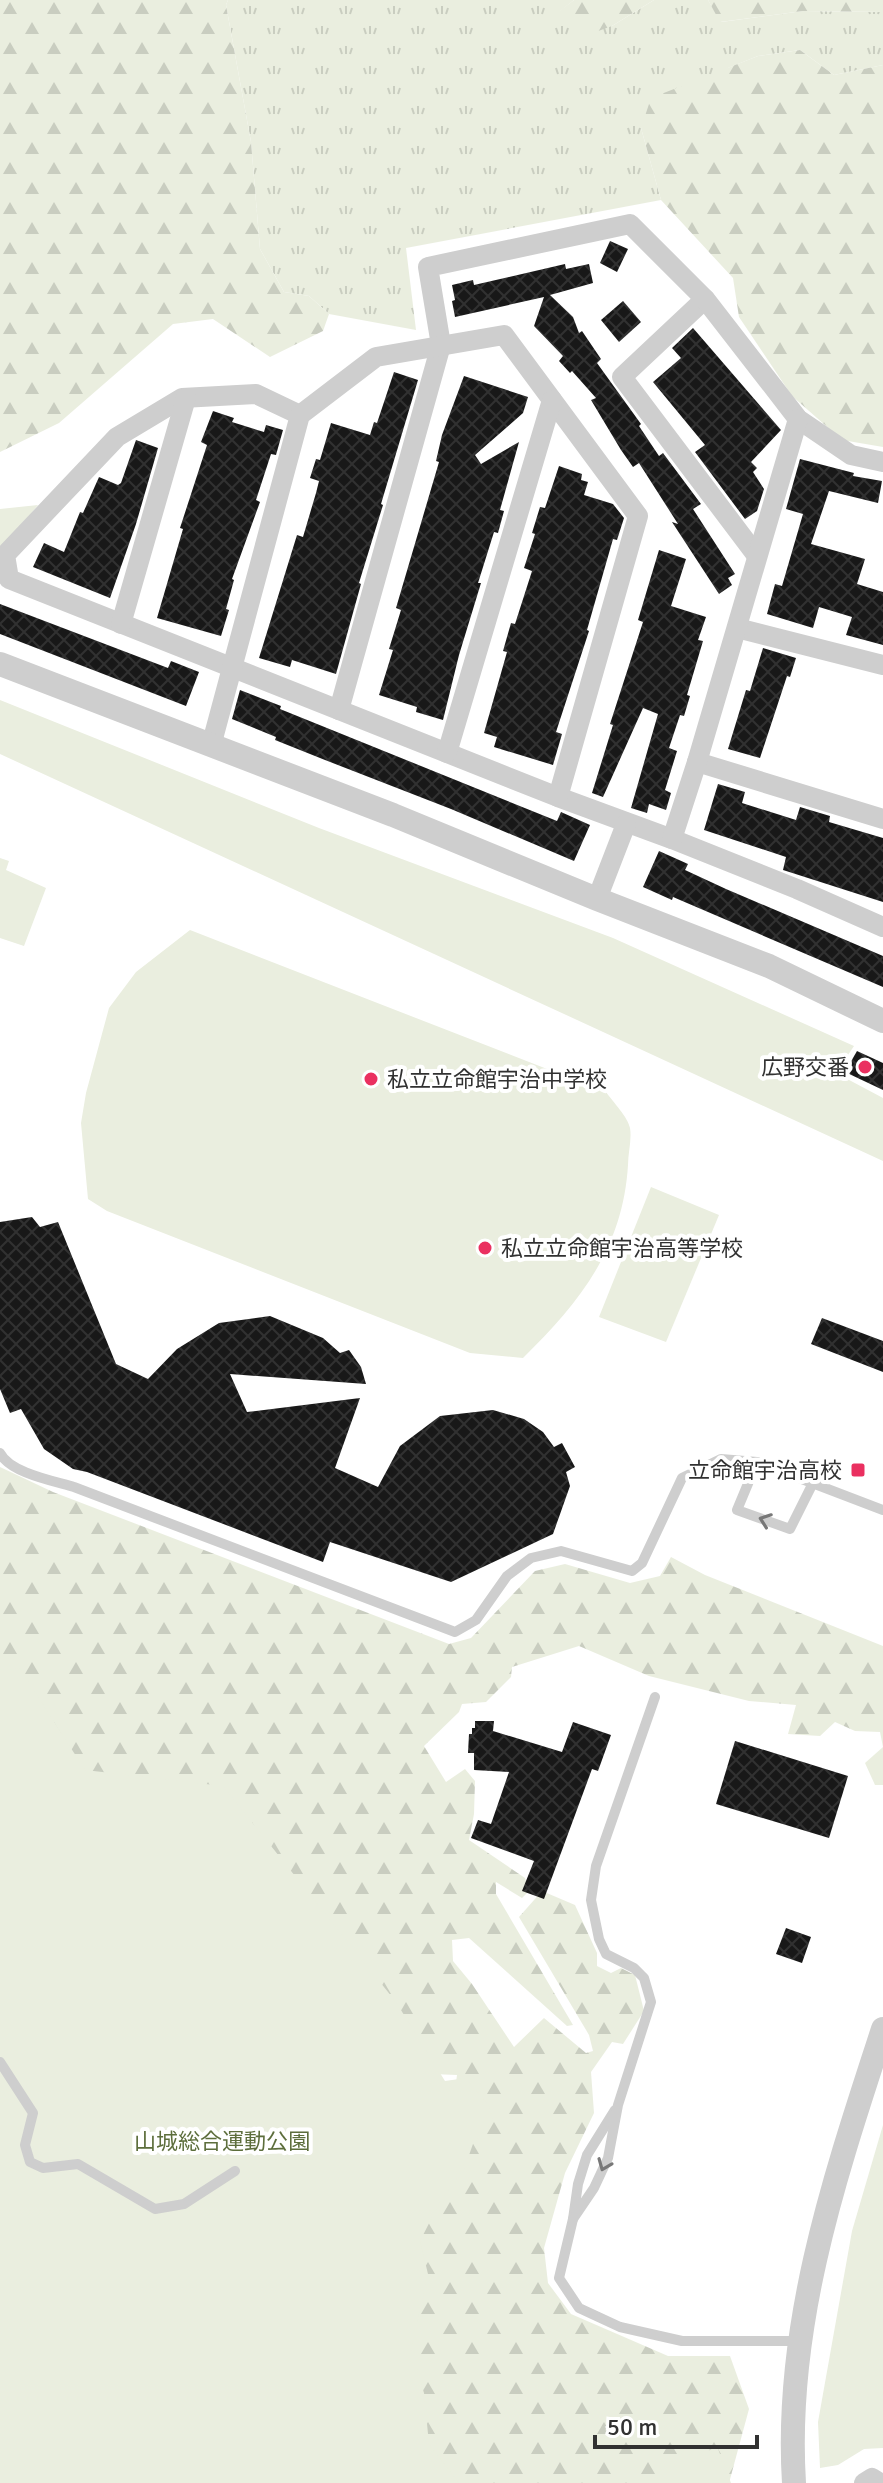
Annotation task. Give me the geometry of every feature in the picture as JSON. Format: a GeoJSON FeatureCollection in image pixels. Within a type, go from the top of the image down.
{"type":"FeatureCollection","features":[{"type":"Feature","properties":{"kind":"street"},"geometry":{"type":"LineString","coordinates":[[339,710],[441,345],[428,267],[630,224],[705,299],[798,419],[851,455],[883,462]]}},
{"type":"Feature","properties":{"kind":"street"},"geometry":{"type":"LineString","coordinates":[[705,299],[622,377],[757,556]]}},
{"type":"Feature","properties":{"kind":"street"},"geometry":{"type":"LineString","coordinates":[[211,746],[300,415],[376,357],[504,335],[638,516],[558,797]]}},
{"type":"Feature","properties":{"kind":"street"},"geometry":{"type":"LineString","coordinates":[[300,415],[256,394],[186,398],[117,437],[5,555],[9,579],[626,824],[672,839],[883,927]]}},
{"type":"Feature","properties":{"kind":"street"},"geometry":{"type":"LineString","coordinates":[[121,624],[186,398]]}},
{"type":"Feature","properties":{"kind":"street"},"geometry":{"type":"LineString","coordinates":[[447,753],[552,400]]}},
{"type":"Feature","properties":{"kind":"street"},"geometry":{"type":"LineString","coordinates":[[672,839],[798,419]]}},
{"type":"Feature","properties":{"kind":"street"},"geometry":{"type":"LineString","coordinates":[[737,628],[883,665]]}},
{"type":"Feature","properties":{"kind":"street"},"geometry":{"type":"LineString","coordinates":[[0,664],[393,815],[769,966],[883,1021]]}},
{"type":"Feature","properties":{"kind":"street"},"geometry":{"type":"LineString","coordinates":[[697,762],[883,819]]}},
{"type":"Feature","properties":{"kind":"street"},"geometry":{"type":"LineString","coordinates":[[597,899],[626,824]]}},
{"type":"Feature","properties":{"kind":"street"},"geometry":{"type":"LineString","coordinates":[[794,2483],[794,2398],[800,2341],[822,2227],[883,2029]]}},
{"type":"Feature","properties":{"kind":"street"},"geometry":{"type":"LineString","coordinates":[[864,2483],[872,2478],[880,2483]]}},
{"type":"Feature","properties":{"kind":"lane"},"geometry":{"type":"LineString","coordinates":[[0,1453],[3,1459],[27,1473],[74,1487],[455,1632],[476,1620],[507,1576],[531,1558],[561,1551],[632,1571],[642,1563],[682,1478],[721,1459],[757,1462],[883,1510]]}},
{"type":"Feature","properties":{"kind":"lane"},"geometry":{"type":"LineString","coordinates":[[757,1462],[737,1510],[790,1529],[813,1483]]}},
{"type":"Feature","properties":{"kind":"lane"},"geometry":{"type":"LineString","coordinates":[[573,2219],[594,2188],[608,2158],[618,2105],[651,2002],[644,1978],[634,1968],[606,1954],[599,1939],[591,1900],[596,1866],[655,1697]]}},
{"type":"Feature","properties":{"kind":"lane"},"geometry":{"type":"LineString","coordinates":[[0,2062],[33,2113],[25,2145],[30,2162],[43,2168],[78,2164],[155,2209],[184,2204],[235,2171]]}},
{"type":"Feature","properties":{"kind":"lane"},"geometry":{"type":"LineString","coordinates":[[618,2105],[587,2155],[559,2278],[579,2308],[620,2327],[682,2341],[800,2341]]}},
{"type":"Feature","properties":{"kind":"green space"},"geometry":{"type":"Polygon","coordinates":[[[0,0],[228,0],[226,5],[251,142],[260,249],[284,292],[309,296],[329,314],[323,331],[270,357],[213,319],[173,324],[59,423],[0,452],[0,0]]]}},
{"type":"Feature","properties":{"kind":"green space"},"geometry":{"type":"Polygon","coordinates":[[[228,0],[574,0],[559,12],[612,26],[654,0],[708,0],[721,22],[803,11],[883,12],[883,65],[834,75],[800,50],[758,56],[728,68],[641,128],[661,200],[406,248],[416,330],[329,314],[309,296],[284,292],[260,249],[251,142],[226,5],[228,0]]]}},
{"type":"Feature","properties":{"kind":"green space"},"geometry":{"type":"Polygon","coordinates":[[[574,0],[654,0],[612,26],[579,38],[558,12],[574,0]]]}},
{"type":"Feature","properties":{"kind":"green space"},"geometry":{"type":"Polygon","coordinates":[[[708,0],[883,0],[883,12],[803,11],[720,22],[708,0]]]}},
{"type":"Feature","properties":{"kind":"green space"},"geometry":{"type":"Polygon","coordinates":[[[800,50],[834,75],[883,65],[883,447],[842,440],[792,396],[739,317],[733,278],[661,200],[641,128],[651,98],[758,56],[800,50]]]}},
{"type":"Feature","properties":{"kind":"green space"},"geometry":{"type":"Polygon","coordinates":[[[38,505],[0,552],[0,509],[38,505]]]}},
{"type":"Feature","properties":{"kind":"green space"},"geometry":{"type":"Polygon","coordinates":[[[0,700],[319,828],[613,938],[854,1046],[836,1073],[883,1098],[883,1161],[0,754],[0,700]]]}},
{"type":"Feature","properties":{"kind":"green space"},"geometry":{"type":"Polygon","coordinates":[[[0,858],[9,861],[6,870],[46,888],[24,946],[0,938],[0,858]]]}},
{"type":"Feature","properties":{"kind":"green space"},"geometry":{"type":"Polygon","coordinates":[[[190,930],[606,1092],[629,1124],[630,1132],[618,1222],[608,1248],[580,1294],[523,1358],[470,1353],[107,1211],[88,1199],[81,1123],[109,1008],[136,972],[190,930]]]}},
{"type":"Feature","properties":{"kind":"green space"},"geometry":{"type":"Polygon","coordinates":[[[651,1187],[719,1215],[666,1342],[599,1317],[651,1187]]]}},
{"type":"Feature","properties":{"kind":"green space"},"geometry":{"type":"Polygon","coordinates":[[[0,1467],[53,1492],[449,1644],[471,1638],[535,1571],[565,1564],[630,1583],[660,1576],[671,1557],[705,1575],[883,1646],[883,1747],[880,1732],[855,1731],[835,1722],[820,1736],[788,1734],[796,1705],[749,1701],[649,1676],[579,1646],[512,1667],[511,1677],[486,1702],[462,1704],[459,1712],[424,1746],[446,1782],[465,1769],[475,1781],[469,1840],[525,1878],[529,1891],[522,1898],[496,1882],[496,1894],[573,2025],[567,2026],[469,1938],[452,1940],[453,1961],[514,2047],[544,2018],[586,2053],[593,2051],[589,2035],[519,1917],[542,1891],[575,1905],[597,1953],[597,1966],[611,1973],[621,1968],[635,1975],[644,2011],[623,2044],[612,2042],[591,2072],[594,2113],[565,2173],[544,2248],[548,2283],[571,2314],[668,2356],[730,2356],[749,2409],[729,2483],[279,2483],[455,2090],[457,2075],[432,2074],[0,2483],[0,1467]]]}},
{"type":"Feature","properties":{"kind":"green space","name":"山城総合運動公園"},"geometry":{"type":"Polygon","coordinates":[[[19,1667],[85,1770],[223,1786],[396,2002],[445,2081],[466,2078],[489,2106],[493,2121],[473,2144],[464,2169],[441,2200],[420,2241],[428,2274],[411,2349],[424,2393],[429,2444],[459,2483],[0,2483],[0,1673],[19,1667]]]}},
{"type":"Feature","properties":{"kind":"green space"},"geometry":{"type":"Polygon","coordinates":[[[883,1747],[883,1785],[875,1785],[865,1763],[883,1747]]]}},
{"type":"Feature","properties":{"kind":"green space"},"geometry":{"type":"Polygon","coordinates":[[[883,2125],[883,2448],[864,2449],[838,2465],[820,2468],[818,2422],[852,2231],[883,2125]]]}},
{"type":"Feature","properties":{"kind":"green space"},"geometry":{"type":"Polygon","coordinates":[[[717,2446],[731,2483],[650,2483],[717,2446]]]}},
{"type":"Feature","properties":{"kind":"building"},"geometry":{"type":"Polygon","coordinates":[[[610,241],[628,249],[617,272],[600,263],[610,241]]]}},
{"type":"Feature","properties":{"kind":"building"},"geometry":{"type":"Polygon","coordinates":[[[565,264],[566,269],[589,264],[593,283],[550,295],[573,317],[579,333],[582,331],[601,359],[597,363],[641,424],[639,426],[659,456],[663,453],[701,504],[693,509],[735,574],[728,578],[732,585],[719,594],[672,522],[678,524],[639,463],[633,467],[621,450],[591,400],[596,398],[559,361],[563,356],[534,326],[544,297],[455,317],[452,285],[473,280],[474,285],[565,264]]]}},
{"type":"Feature","properties":{"kind":"building"},"geometry":{"type":"Polygon","coordinates":[[[623,301],[641,322],[619,342],[601,320],[623,301]]]}},
{"type":"Feature","properties":{"kind":"building"},"geometry":{"type":"Polygon","coordinates":[[[693,328],[781,430],[751,462],[757,468],[753,472],[764,489],[757,511],[745,519],[695,452],[705,445],[653,382],[681,358],[672,348],[693,328]]]}},
{"type":"Feature","properties":{"kind":"building"},"geometry":{"type":"Polygon","coordinates":[[[394,372],[418,380],[336,674],[292,660],[290,667],[259,658],[297,535],[303,537],[319,481],[310,478],[316,459],[320,460],[331,423],[370,435],[394,372]]]}},
{"type":"Feature","properties":{"kind":"building"},"geometry":{"type":"Polygon","coordinates":[[[464,376],[528,397],[523,413],[475,455],[481,464],[519,442],[500,510],[504,511],[498,533],[494,532],[478,583],[481,583],[443,720],[416,712],[417,707],[379,695],[401,610],[396,608],[439,462],[436,461],[442,435],[464,376]]]}},
{"type":"Feature","properties":{"kind":"building"},"geometry":{"type":"Polygon","coordinates":[[[213,411],[234,418],[232,422],[264,432],[266,425],[283,430],[276,455],[271,454],[256,500],[260,502],[232,579],[226,609],[229,610],[221,636],[157,618],[183,529],[180,528],[207,445],[201,442],[213,411]]]}},
{"type":"Feature","properties":{"kind":"building"},"geometry":{"type":"Polygon","coordinates":[[[136,440],[158,448],[110,598],[33,567],[44,543],[64,552],[80,512],[83,513],[99,477],[118,485],[121,483],[136,440]]]}},
{"type":"Feature","properties":{"kind":"building"},"geometry":{"type":"Polygon","coordinates":[[[800,459],[854,473],[853,476],[882,481],[878,503],[829,491],[811,544],[865,559],[857,584],[883,592],[883,645],[846,635],[852,617],[819,607],[813,628],[767,614],[775,584],[782,586],[803,514],[786,509],[800,459]]]}},
{"type":"Feature","properties":{"kind":"building"},"geometry":{"type":"Polygon","coordinates":[[[559,466],[582,474],[581,480],[588,482],[584,495],[613,504],[624,518],[617,540],[613,539],[589,631],[556,732],[562,734],[553,765],[494,747],[497,737],[484,733],[507,652],[503,651],[511,623],[515,624],[532,571],[524,568],[535,534],[532,533],[540,507],[545,508],[559,466]]]}},
{"type":"Feature","properties":{"kind":"building"},"geometry":{"type":"Polygon","coordinates":[[[659,550],[686,559],[671,606],[706,617],[698,640],[703,641],[687,695],[690,696],[669,748],[677,751],[665,790],[671,793],[666,810],[649,804],[647,813],[631,808],[658,714],[643,708],[603,797],[592,793],[613,725],[610,724],[643,622],[638,620],[659,550]]]}},
{"type":"Feature","properties":{"kind":"building"},"geometry":{"type":"Polygon","coordinates":[[[0,604],[168,668],[171,661],[199,672],[186,706],[0,634],[0,604]]]}},
{"type":"Feature","properties":{"kind":"building"},"geometry":{"type":"Polygon","coordinates":[[[763,648],[796,658],[760,758],[728,749],[763,648]]]}},
{"type":"Feature","properties":{"kind":"building"},"geometry":{"type":"Polygon","coordinates":[[[240,690],[557,821],[561,812],[590,825],[574,861],[275,740],[276,737],[232,719],[240,690]]]}},
{"type":"Feature","properties":{"kind":"building"},"geometry":{"type":"Polygon","coordinates":[[[718,784],[745,792],[742,803],[796,820],[800,807],[830,816],[829,822],[883,838],[883,902],[783,870],[786,857],[704,830],[718,784]]]}},
{"type":"Feature","properties":{"kind":"building"},"geometry":{"type":"Polygon","coordinates":[[[659,851],[688,864],[685,870],[883,956],[883,987],[643,887],[659,851]]]}},
{"type":"Feature","properties":{"kind":"building","name":"広野交番"},"geometry":{"type":"Polygon","coordinates":[[[857,1051],[883,1063],[883,1090],[845,1072],[857,1051]]]}},
{"type":"Feature","properties":{"kind":"building"},"geometry":{"type":"Polygon","coordinates":[[[32,1217],[40,1227],[58,1222],[116,1364],[148,1379],[177,1349],[219,1323],[270,1316],[323,1338],[340,1353],[349,1350],[361,1367],[366,1384],[230,1374],[247,1412],[360,1398],[335,1468],[378,1487],[400,1446],[440,1416],[493,1410],[524,1419],[543,1432],[554,1447],[562,1443],[575,1467],[566,1472],[570,1486],[553,1534],[451,1582],[330,1542],[323,1562],[73,1469],[44,1449],[21,1409],[10,1413],[0,1389],[0,1222],[32,1217]]]}},
{"type":"Feature","properties":{"kind":"building"},"geometry":{"type":"Polygon","coordinates":[[[822,1318],[883,1341],[883,1372],[811,1344],[822,1318]]]}},
{"type":"Feature","properties":{"kind":"building"},"geometry":{"type":"Polygon","coordinates":[[[475,1721],[494,1721],[493,1731],[562,1752],[573,1722],[611,1735],[598,1771],[592,1769],[544,1899],[522,1891],[534,1861],[471,1838],[478,1820],[491,1824],[509,1772],[474,1770],[474,1753],[468,1753],[469,1734],[475,1728],[475,1721]]]}},
{"type":"Feature","properties":{"kind":"building"},"geometry":{"type":"Polygon","coordinates":[[[735,1741],[848,1776],[829,1838],[716,1804],[735,1741]]]}},
{"type":"Feature","properties":{"kind":"building"},"geometry":{"type":"Polygon","coordinates":[[[786,1928],[811,1937],[802,1963],[776,1954],[786,1928]]]}},
{"type":"Feature","properties":{"kind":"place","name":"広野交番"},"geometry":{"type":"Point","coordinates":[865,1067]}},
{"type":"Feature","properties":{"kind":"place","name":"私立立命館宇治中学校"},"geometry":{"type":"Point","coordinates":[371,1079]}},
{"type":"Feature","properties":{"kind":"place","name":"私立立命館宇治高等学校"},"geometry":{"type":"Point","coordinates":[485,1248]}},
{"type":"Feature","properties":{"kind":"place","name":"立命館宇治高校"},"geometry":{"type":"Point","coordinates":[858,1470]}}]}
